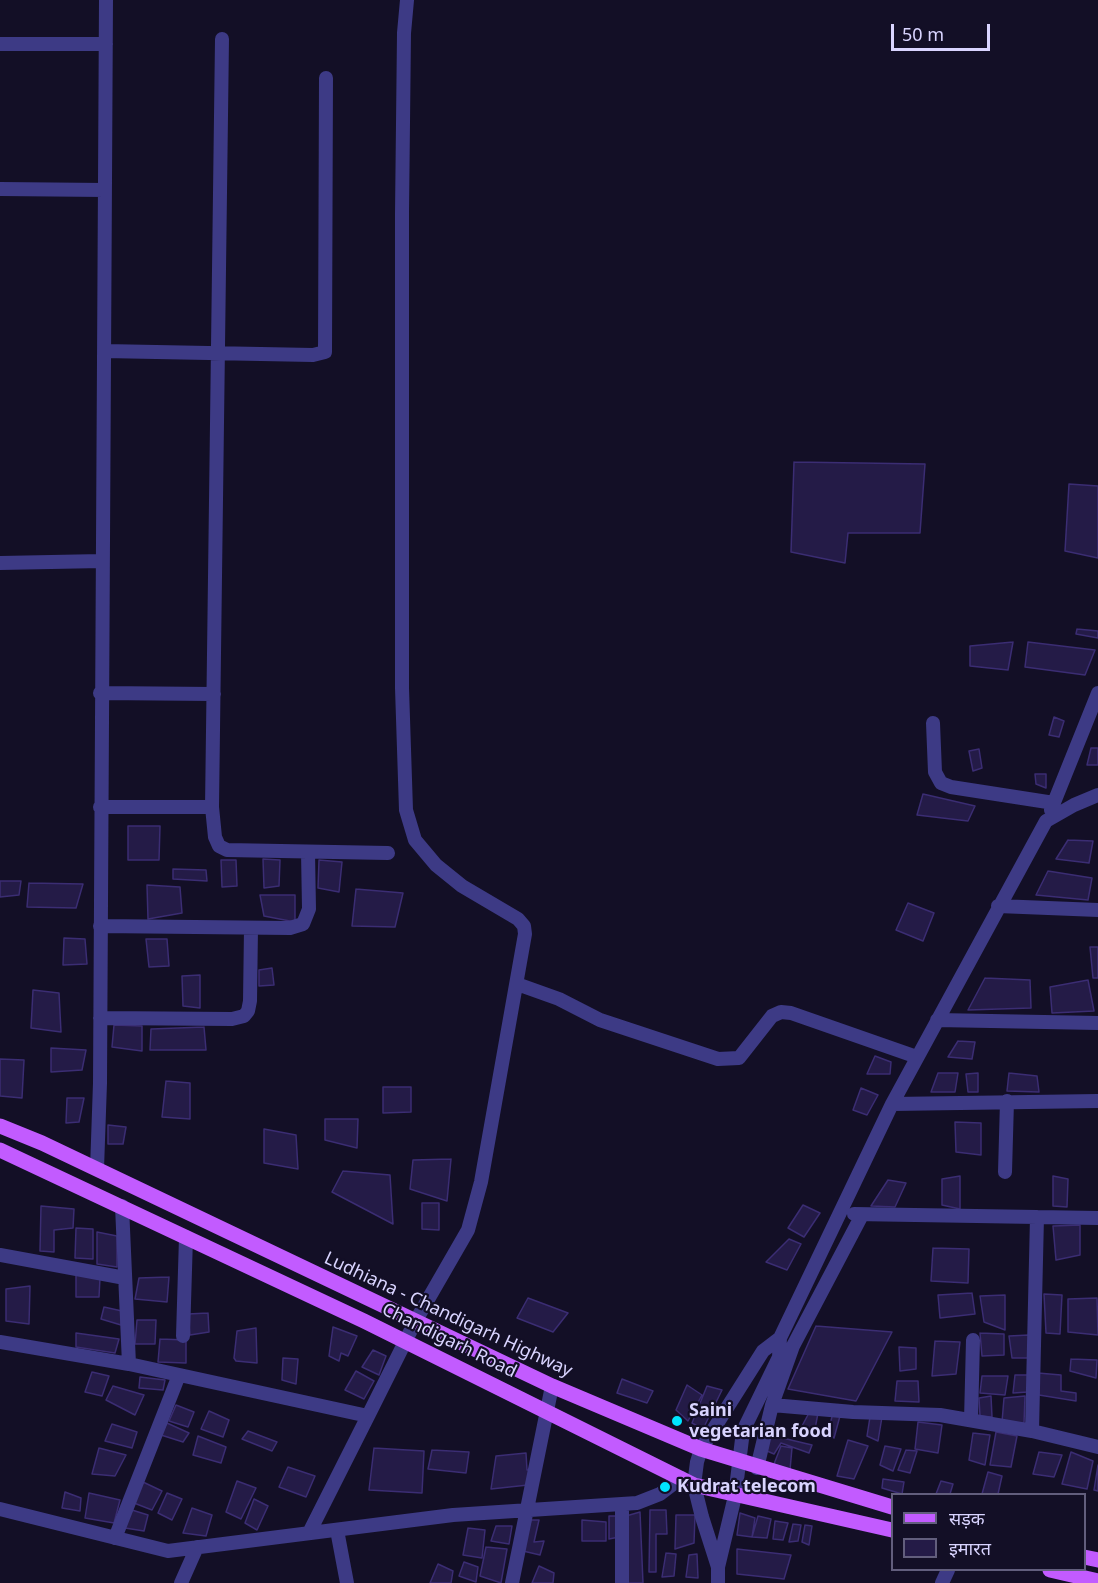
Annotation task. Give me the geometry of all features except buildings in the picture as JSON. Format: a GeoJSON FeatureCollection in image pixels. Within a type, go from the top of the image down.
{"type":"FeatureCollection","features":[{"type":"Feature","properties":{"kind":"main road","name":"Ludhiana - Chandigarh Highway"},"geometry":{"type":"LineString","coordinates":[[0,1126],[97,1169],[552,1386],[701,1449],[891,1508]]}},
{"type":"Feature","properties":{"kind":"main road","name":"Chandigarh Road"},"geometry":{"type":"LineString","coordinates":[[0,1150],[548,1410],[688,1481],[735,1496],[891,1530]]}},
{"type":"Feature","properties":{"kind":"main road"},"geometry":{"type":"LineString","coordinates":[[1058,1571],[1098,1581]]}},
{"type":"Feature","properties":{"kind":"street"},"geometry":{"type":"LineString","coordinates":[[97,1169],[100,1018],[100,693],[106,0]]}},
{"type":"Feature","properties":{"kind":"street"},"geometry":{"type":"LineString","coordinates":[[309,1533],[415,1322],[468,1230],[481,1182],[517,984],[524,926],[518,919],[462,886],[436,865],[415,840],[406,810],[402,688],[402,213],[404,33],[407,0]]}},
{"type":"Feature","properties":{"kind":"street"},"geometry":{"type":"LineString","coordinates":[[222,39],[212,807],[215,837],[219,846],[227,850],[388,853]]}},
{"type":"Feature","properties":{"kind":"street"},"geometry":{"type":"LineString","coordinates":[[0,44],[106,44]]}},
{"type":"Feature","properties":{"kind":"street"},"geometry":{"type":"LineString","coordinates":[[104,351],[313,355],[325,352],[326,78]]}},
{"type":"Feature","properties":{"kind":"street"},"geometry":{"type":"LineString","coordinates":[[0,189],[105,190]]}},
{"type":"Feature","properties":{"kind":"street"},"geometry":{"type":"LineString","coordinates":[[0,563],[102,561]]}},
{"type":"Feature","properties":{"kind":"street"},"geometry":{"type":"LineString","coordinates":[[100,693],[214,694]]}},
{"type":"Feature","properties":{"kind":"street"},"geometry":{"type":"LineString","coordinates":[[718,1583],[718,1567],[735,1496],[743,1431],[779,1357],[780,1338],[892,1104],[1046,821],[1098,693]]}},
{"type":"Feature","properties":{"kind":"street"},"geometry":{"type":"LineString","coordinates":[[933,723],[935,772],[942,783],[1054,803]]}},
{"type":"Feature","properties":{"kind":"street"},"geometry":{"type":"LineString","coordinates":[[1046,821],[1098,795]]}},
{"type":"Feature","properties":{"kind":"street"},"geometry":{"type":"LineString","coordinates":[[100,807],[212,807]]}},
{"type":"Feature","properties":{"kind":"street"},"geometry":{"type":"LineString","coordinates":[[100,926],[290,928],[303,924],[309,909],[308,852]]}},
{"type":"Feature","properties":{"kind":"street"},"geometry":{"type":"LineString","coordinates":[[998,906],[1098,910]]}},
{"type":"Feature","properties":{"kind":"street"},"geometry":{"type":"LineString","coordinates":[[100,1018],[232,1019],[244,1016],[248,1011],[250,1001],[251,927]]}},
{"type":"Feature","properties":{"kind":"street"},"geometry":{"type":"LineString","coordinates":[[517,984],[559,999],[610,1024],[718,1059],[738,1058],[772,1016],[781,1012],[790,1013],[917,1057]]}},
{"type":"Feature","properties":{"kind":"street"},"geometry":{"type":"LineString","coordinates":[[937,1020],[1098,1023]]}},
{"type":"Feature","properties":{"kind":"street"},"geometry":{"type":"LineString","coordinates":[[1005,1172],[1007,1101]]}},
{"type":"Feature","properties":{"kind":"street"},"geometry":{"type":"LineString","coordinates":[[892,1104],[1098,1101]]}},
{"type":"Feature","properties":{"kind":"street"},"geometry":{"type":"LineString","coordinates":[[122,1206],[129,1364]]}},
{"type":"Feature","properties":{"kind":"street"},"geometry":{"type":"LineString","coordinates":[[840,1213],[1098,1218]]}},
{"type":"Feature","properties":{"kind":"street"},"geometry":{"type":"LineString","coordinates":[[757,1468],[772,1404],[793,1346],[862,1215]]}},
{"type":"Feature","properties":{"kind":"street"},"geometry":{"type":"LineString","coordinates":[[1032,1431],[1037,1217]]}},
{"type":"Feature","properties":{"kind":"street"},"geometry":{"type":"LineString","coordinates":[[183,1336],[186,1237]]}},
{"type":"Feature","properties":{"kind":"street"},"geometry":{"type":"LineString","coordinates":[[0,1255],[125,1278]]}},
{"type":"Feature","properties":{"kind":"street"},"geometry":{"type":"LineString","coordinates":[[0,1509],[168,1551],[528,1509],[622,1504],[650,1500],[688,1481],[701,1449],[763,1351],[780,1338]]}},
{"type":"Feature","properties":{"kind":"street"},"geometry":{"type":"LineString","coordinates":[[971,1420],[974,1340]]}},
{"type":"Feature","properties":{"kind":"street"},"geometry":{"type":"LineString","coordinates":[[0,1342],[129,1364],[368,1416]]}},
{"type":"Feature","properties":{"kind":"street"},"geometry":{"type":"LineString","coordinates":[[115,1538],[179,1375]]}},
{"type":"Feature","properties":{"kind":"street"},"geometry":{"type":"LineString","coordinates":[[512,1583],[552,1386]]}},
{"type":"Feature","properties":{"kind":"street"},"geometry":{"type":"LineString","coordinates":[[772,1404],[853,1412],[940,1415],[1032,1431],[1098,1447]]}},
{"type":"Feature","properties":{"kind":"street"},"geometry":{"type":"LineString","coordinates":[[688,1481],[718,1567]]}},
{"type":"Feature","properties":{"kind":"street"},"geometry":{"type":"LineString","coordinates":[[622,1504],[622,1583]]}},
{"type":"Feature","properties":{"kind":"street"},"geometry":{"type":"LineString","coordinates":[[337,1530],[347,1583]]}},
{"type":"Feature","properties":{"kind":"street"},"geometry":{"type":"LineString","coordinates":[[185,1581],[197,1547]]}},
{"type":"Feature","properties":{"kind":"place","name":"Saini vegetarian food"},"geometry":{"type":"Point","coordinates":[677,1421]}},
{"type":"Feature","properties":{"kind":"place","name":"Kudrat telecom"},"geometry":{"type":"Point","coordinates":[665,1487]}}]}
